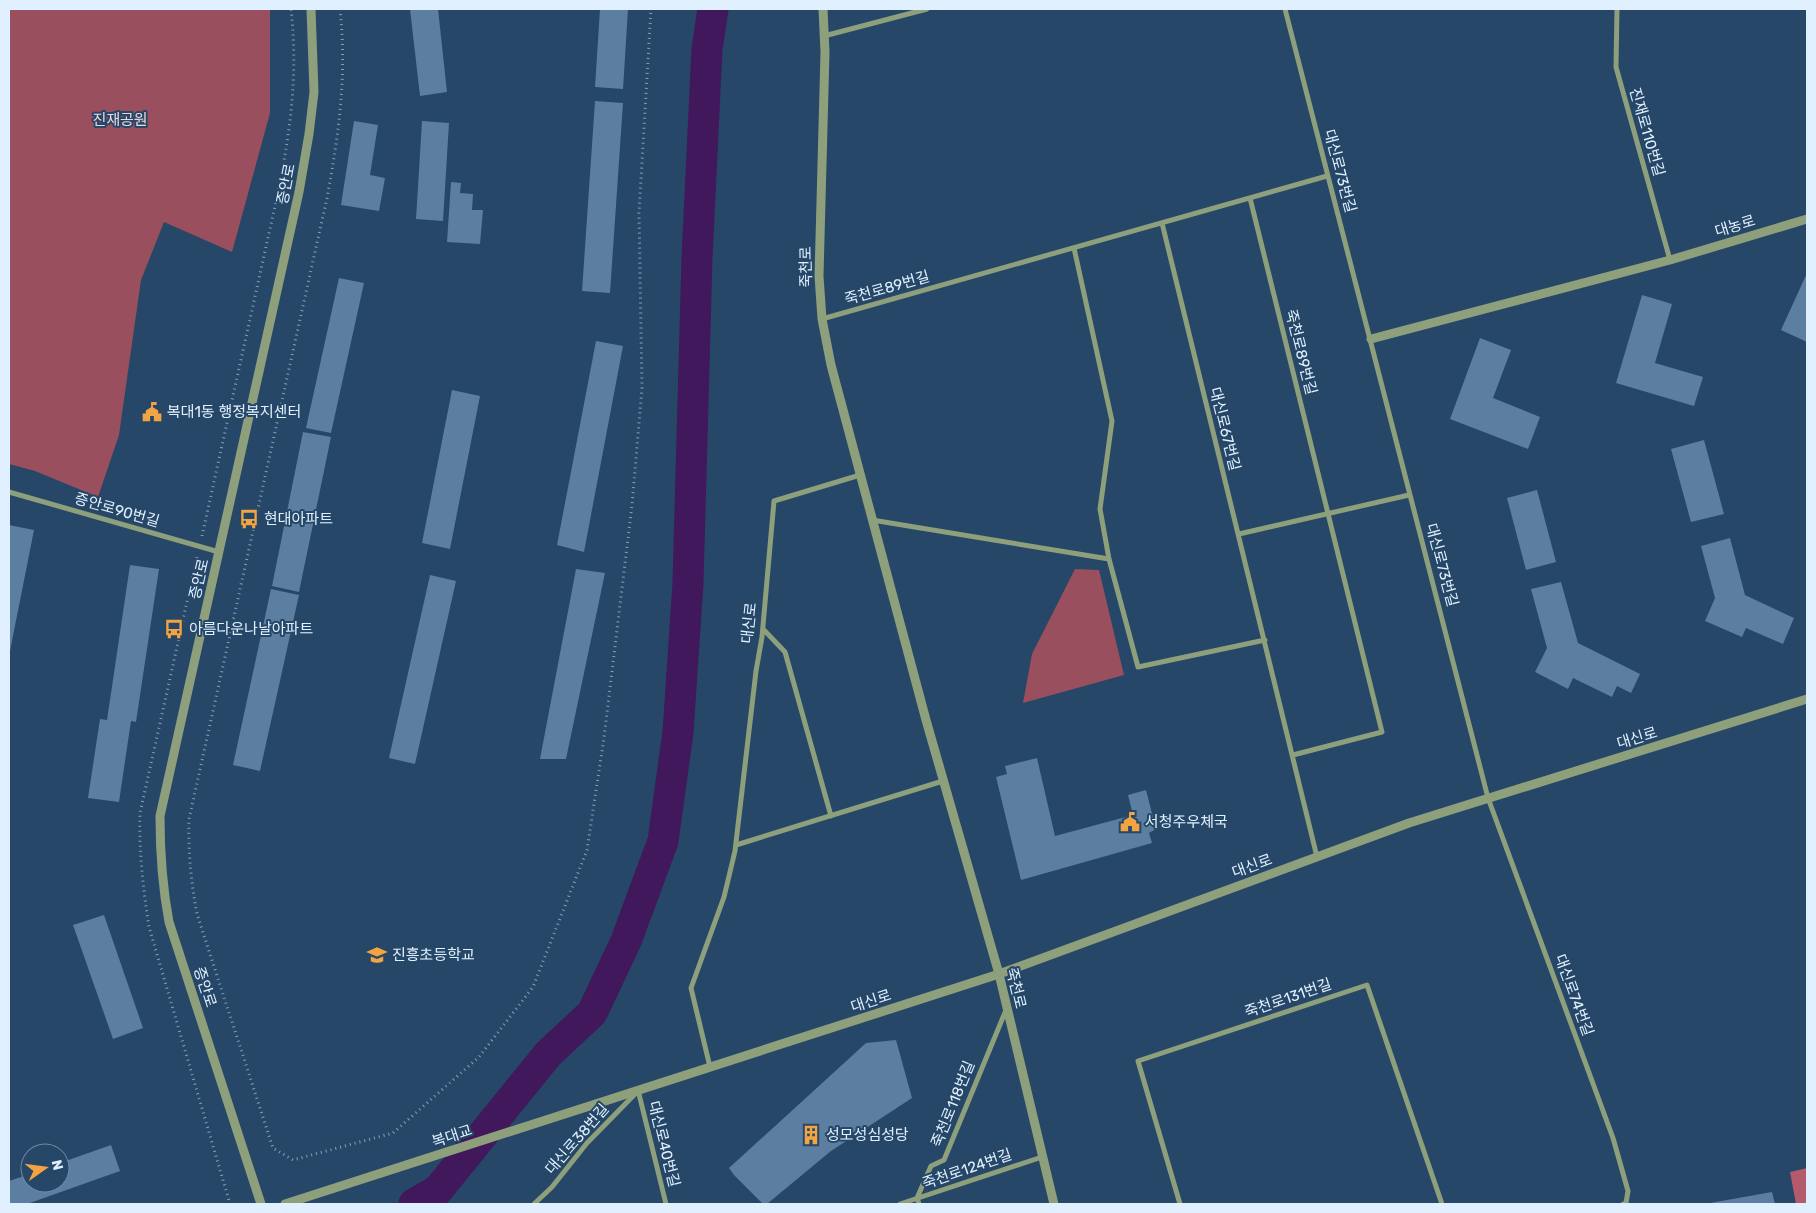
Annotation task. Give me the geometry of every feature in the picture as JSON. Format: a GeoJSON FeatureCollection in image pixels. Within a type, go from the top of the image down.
{"type":"FeatureCollection","features":[{"type":"Feature","properties":{"kind":"street","name":"증안로"},"geometry":{"type":"LineString","coordinates":[[262,1204],[168,922],[159,850],[160,816],[297,199],[309,134],[314,92],[311,9]]}},
{"type":"Feature","properties":{"kind":"street","name":"죽천로"},"geometry":{"type":"LineString","coordinates":[[823,9],[819,276],[822,319],[831,365],[872,520],[943,781],[999,974],[1054,1204]]}},
{"type":"Feature","properties":{"kind":"street"},"geometry":{"type":"LineString","coordinates":[[824,36],[927,9]]}},
{"type":"Feature","properties":{"kind":"street","name":"대신로73번길"},"geometry":{"type":"LineString","coordinates":[[1285,9],[1488,798]]}},
{"type":"Feature","properties":{"kind":"street","name":"진재로110번길"},"geometry":{"type":"LineString","coordinates":[[1617,9],[1616,67],[1670,260]]}},
{"type":"Feature","properties":{"kind":"street","name":"죽천로89번길"},"geometry":{"type":"LineString","coordinates":[[822,319],[1327,176]]}},
{"type":"Feature","properties":{"kind":"street","name":"죽천로89번길"},"geometry":{"type":"LineString","coordinates":[[1250,198],[1328,513]]}},
{"type":"Feature","properties":{"kind":"street","name":"대농로"},"geometry":{"type":"LineString","coordinates":[[1670,260],[1807,219]]}},
{"type":"Feature","properties":{"kind":"street","name":"대신로67번길"},"geometry":{"type":"LineString","coordinates":[[1162,223],[1317,857]]}},
{"type":"Feature","properties":{"kind":"street"},"geometry":{"type":"LineString","coordinates":[[1074,248],[1112,421],[1100,509],[1109,560],[1138,667],[1265,640]]}},
{"type":"Feature","properties":{"kind":"street"},"geometry":{"type":"LineString","coordinates":[[1371,339],[1670,260]]}},
{"type":"Feature","properties":{"kind":"street","name":"대신로"},"geometry":{"type":"LineString","coordinates":[[710,1067],[691,988],[724,898],[736,845],[756,672],[763,629],[774,501],[860,474]]}},
{"type":"Feature","properties":{"kind":"street","name":"증안로90번길"},"geometry":{"type":"LineString","coordinates":[[9,492],[219,552]]}},
{"type":"Feature","properties":{"kind":"street"},"geometry":{"type":"LineString","coordinates":[[1239,534],[1410,495]]}},
{"type":"Feature","properties":{"kind":"street"},"geometry":{"type":"LineString","coordinates":[[1293,755],[1382,732],[1328,513]]}},
{"type":"Feature","properties":{"kind":"street"},"geometry":{"type":"LineString","coordinates":[[872,520],[1109,560]]}},
{"type":"Feature","properties":{"kind":"street"},"geometry":{"type":"LineString","coordinates":[[763,629],[785,652],[831,816]]}},
{"type":"Feature","properties":{"kind":"street","name":"대신로"},"geometry":{"type":"LineString","coordinates":[[628,1093],[999,974],[1409,823],[1807,699]]}},
{"type":"Feature","properties":{"kind":"street"},"geometry":{"type":"LineString","coordinates":[[736,845],[943,781]]}},
{"type":"Feature","properties":{"kind":"street","name":"대신로74번길"},"geometry":{"type":"LineString","coordinates":[[1488,798],[1613,1138],[1628,1191],[1624,1203]]}},
{"type":"Feature","properties":{"kind":"street","name":"죽천로131번길"},"geometry":{"type":"LineString","coordinates":[[1180,1204],[1138,1061],[1367,985],[1442,1204]]}},
{"type":"Feature","properties":{"kind":"street","name":"죽천로118번길"},"geometry":{"type":"LineString","coordinates":[[918,1201],[931,1166],[944,1160],[1007,1007]]}},
{"type":"Feature","properties":{"kind":"street","name":"대신로38번길"},"geometry":{"type":"LineString","coordinates":[[534,1204],[552,1187],[587,1143],[638,1090]]}},
{"type":"Feature","properties":{"kind":"street","name":"대신로40번길"},"geometry":{"type":"LineString","coordinates":[[638,1090],[666,1204]]}},
{"type":"Feature","properties":{"kind":"street","name":"복대교"},"geometry":{"type":"LineString","coordinates":[[285,1204],[628,1093]]}},
{"type":"Feature","properties":{"kind":"street","name":"죽천로124번길"},"geometry":{"type":"LineString","coordinates":[[900,1204],[918,1201],[1042,1156]]}},
{"type":"Feature","properties":{"kind":"path"},"geometry":{"type":"LineString","coordinates":[[340,9],[343,94],[338,139],[327,198],[189,819],[188,849],[197,914],[273,1148],[293,1160],[393,1133],[479,1056],[533,986],[586,850],[606,728],[632,506],[642,388],[639,213],[651,9]]}},
{"type":"Feature","properties":{"kind":"green space","name":"진재공원"},"geometry":{"type":"Polygon","coordinates":[[[9,9],[270,9],[270,113],[232,252],[164,222],[141,280],[119,435],[98,497],[35,471],[9,464],[9,9]]]}},
{"type":"Feature","properties":{"kind":"green space"},"geometry":{"type":"Polygon","coordinates":[[[1075,569],[1099,570],[1124,675],[1023,703],[1032,654],[1075,569]]]}},
{"type":"Feature","properties":{"kind":"shaded area"},"geometry":{"type":"Polygon","coordinates":[[[1807,1168],[1807,1204],[1796,1204],[1790,1172],[1807,1168]]]}},
{"type":"Feature","properties":{"kind":"building"},"geometry":{"type":"Polygon","coordinates":[[[410,9],[438,9],[447,92],[420,96],[410,9]]]}},
{"type":"Feature","properties":{"kind":"building"},"geometry":{"type":"Polygon","coordinates":[[[600,9],[628,9],[623,89],[595,87],[600,9]]]}},
{"type":"Feature","properties":{"kind":"building"},"geometry":{"type":"Polygon","coordinates":[[[595,101],[623,103],[610,293],[582,291],[595,101]]]}},
{"type":"Feature","properties":{"kind":"building"},"geometry":{"type":"Polygon","coordinates":[[[354,121],[378,125],[370,175],[385,178],[379,211],[341,205],[354,121]]]}},
{"type":"Feature","properties":{"kind":"building"},"geometry":{"type":"Polygon","coordinates":[[[422,121],[449,123],[443,221],[416,219],[422,121]]]}},
{"type":"Feature","properties":{"kind":"building"},"geometry":{"type":"Polygon","coordinates":[[[451,182],[461,183],[460,193],[473,194],[472,210],[483,210],[480,244],[447,242],[451,182]]]}},
{"type":"Feature","properties":{"kind":"building"},"geometry":{"type":"Polygon","coordinates":[[[1807,273],[1807,342],[1781,330],[1807,273]]]}},
{"type":"Feature","properties":{"kind":"building"},"geometry":{"type":"Polygon","coordinates":[[[339,278],[364,283],[331,433],[306,428],[339,278]]]}},
{"type":"Feature","properties":{"kind":"building"},"geometry":{"type":"Polygon","coordinates":[[[1642,295],[1672,304],[1655,363],[1703,377],[1694,406],[1616,383],[1642,295]]]}},
{"type":"Feature","properties":{"kind":"building"},"geometry":{"type":"Polygon","coordinates":[[[1480,338],[1511,350],[1493,398],[1540,417],[1528,449],[1450,419],[1480,338]]]}},
{"type":"Feature","properties":{"kind":"building"},"geometry":{"type":"Polygon","coordinates":[[[596,341],[623,346],[584,552],[557,545],[596,341]]]}},
{"type":"Feature","properties":{"kind":"building"},"geometry":{"type":"Polygon","coordinates":[[[452,390],[480,396],[450,549],[422,543],[452,390]]]}},
{"type":"Feature","properties":{"kind":"building"},"geometry":{"type":"Polygon","coordinates":[[[303,432],[331,437],[299,592],[272,586],[303,432]]]}},
{"type":"Feature","properties":{"kind":"building"},"geometry":{"type":"Polygon","coordinates":[[[1704,440],[1724,514],[1691,522],[1671,449],[1704,440]]]}},
{"type":"Feature","properties":{"kind":"building"},"geometry":{"type":"Polygon","coordinates":[[[1537,490],[1556,562],[1526,570],[1507,498],[1537,490]]]}},
{"type":"Feature","properties":{"kind":"building"},"geometry":{"type":"Polygon","coordinates":[[[9,525],[34,530],[10,651],[9,651],[9,525]]]}},
{"type":"Feature","properties":{"kind":"building"},"geometry":{"type":"Polygon","coordinates":[[[1730,538],[1745,595],[1794,618],[1783,644],[1746,628],[1742,637],[1705,621],[1715,598],[1701,546],[1730,538]]]}},
{"type":"Feature","properties":{"kind":"building"},"geometry":{"type":"Polygon","coordinates":[[[130,565],[159,569],[136,722],[131,721],[119,802],[88,798],[100,719],[107,720],[130,565]]]}},
{"type":"Feature","properties":{"kind":"building"},"geometry":{"type":"Polygon","coordinates":[[[576,569],[605,573],[566,759],[540,759],[576,569]]]}},
{"type":"Feature","properties":{"kind":"building"},"geometry":{"type":"Polygon","coordinates":[[[430,575],[456,581],[415,764],[389,758],[430,575]]]}},
{"type":"Feature","properties":{"kind":"building"},"geometry":{"type":"Polygon","coordinates":[[[1561,582],[1578,643],[1640,674],[1631,693],[1617,686],[1612,697],[1573,678],[1568,689],[1535,672],[1547,648],[1531,589],[1561,582]]]}},
{"type":"Feature","properties":{"kind":"building"},"geometry":{"type":"Polygon","coordinates":[[[271,589],[299,595],[260,771],[233,765],[271,589]]]}},
{"type":"Feature","properties":{"kind":"building","name":"서청주우체국"},"geometry":{"type":"Polygon","coordinates":[[[1037,758],[1055,836],[1133,815],[1128,795],[1146,790],[1156,829],[1149,833],[1152,843],[1021,880],[996,777],[1007,774],[1005,766],[1037,758]]]}},
{"type":"Feature","properties":{"kind":"building"},"geometry":{"type":"Polygon","coordinates":[[[104,915],[143,1028],[113,1039],[73,925],[104,915]]]}},
{"type":"Feature","properties":{"kind":"building","name":"성모성심성당"},"geometry":{"type":"Polygon","coordinates":[[[896,1040],[912,1098],[831,1151],[767,1204],[763,1204],[729,1168],[866,1043],[896,1040]]]}},
{"type":"Feature","properties":{"kind":"building"},"geometry":{"type":"Polygon","coordinates":[[[111,1145],[120,1171],[70,1189],[70,1159],[111,1145]]]}},
{"type":"Feature","properties":{"kind":"building"},"geometry":{"type":"Polygon","coordinates":[[[20,1177],[20,1193],[58,1193],[27,1204],[9,1204],[9,1181],[20,1177]]]}},
{"type":"Feature","properties":{"kind":"building"},"geometry":{"type":"Polygon","coordinates":[[[1772,1192],[1775,1204],[1710,1204],[1710,1203],[1772,1192]]]}},
{"type":"Feature","properties":{"kind":"waterway"},"geometry":{"type":"LineString","coordinates":[[414,1204],[438,1190],[548,1054],[592,1013],[626,941],[663,841],[678,732],[688,583],[697,258],[707,49],[713,9]]}},
{"type":"Feature","properties":{"kind":"place","name":"복대1동 행정복지센터"},"geometry":{"type":"Point","coordinates":[152,412]}},
{"type":"Feature","properties":{"kind":"place","name":"현대아파트"},"geometry":{"type":"Point","coordinates":[249,519]}},
{"type":"Feature","properties":{"kind":"place","name":"아름다운나날아파트"},"geometry":{"type":"Point","coordinates":[174,629]}},
{"type":"Feature","properties":{"kind":"place","name":"서청주우체국"},"geometry":{"type":"Point","coordinates":[1130,822]}},
{"type":"Feature","properties":{"kind":"place","name":"진흥초등학교"},"geometry":{"type":"Point","coordinates":[377,955]}},
{"type":"Feature","properties":{"kind":"place","name":"성모성심성당"},"geometry":{"type":"Point","coordinates":[811,1135]}}]}
